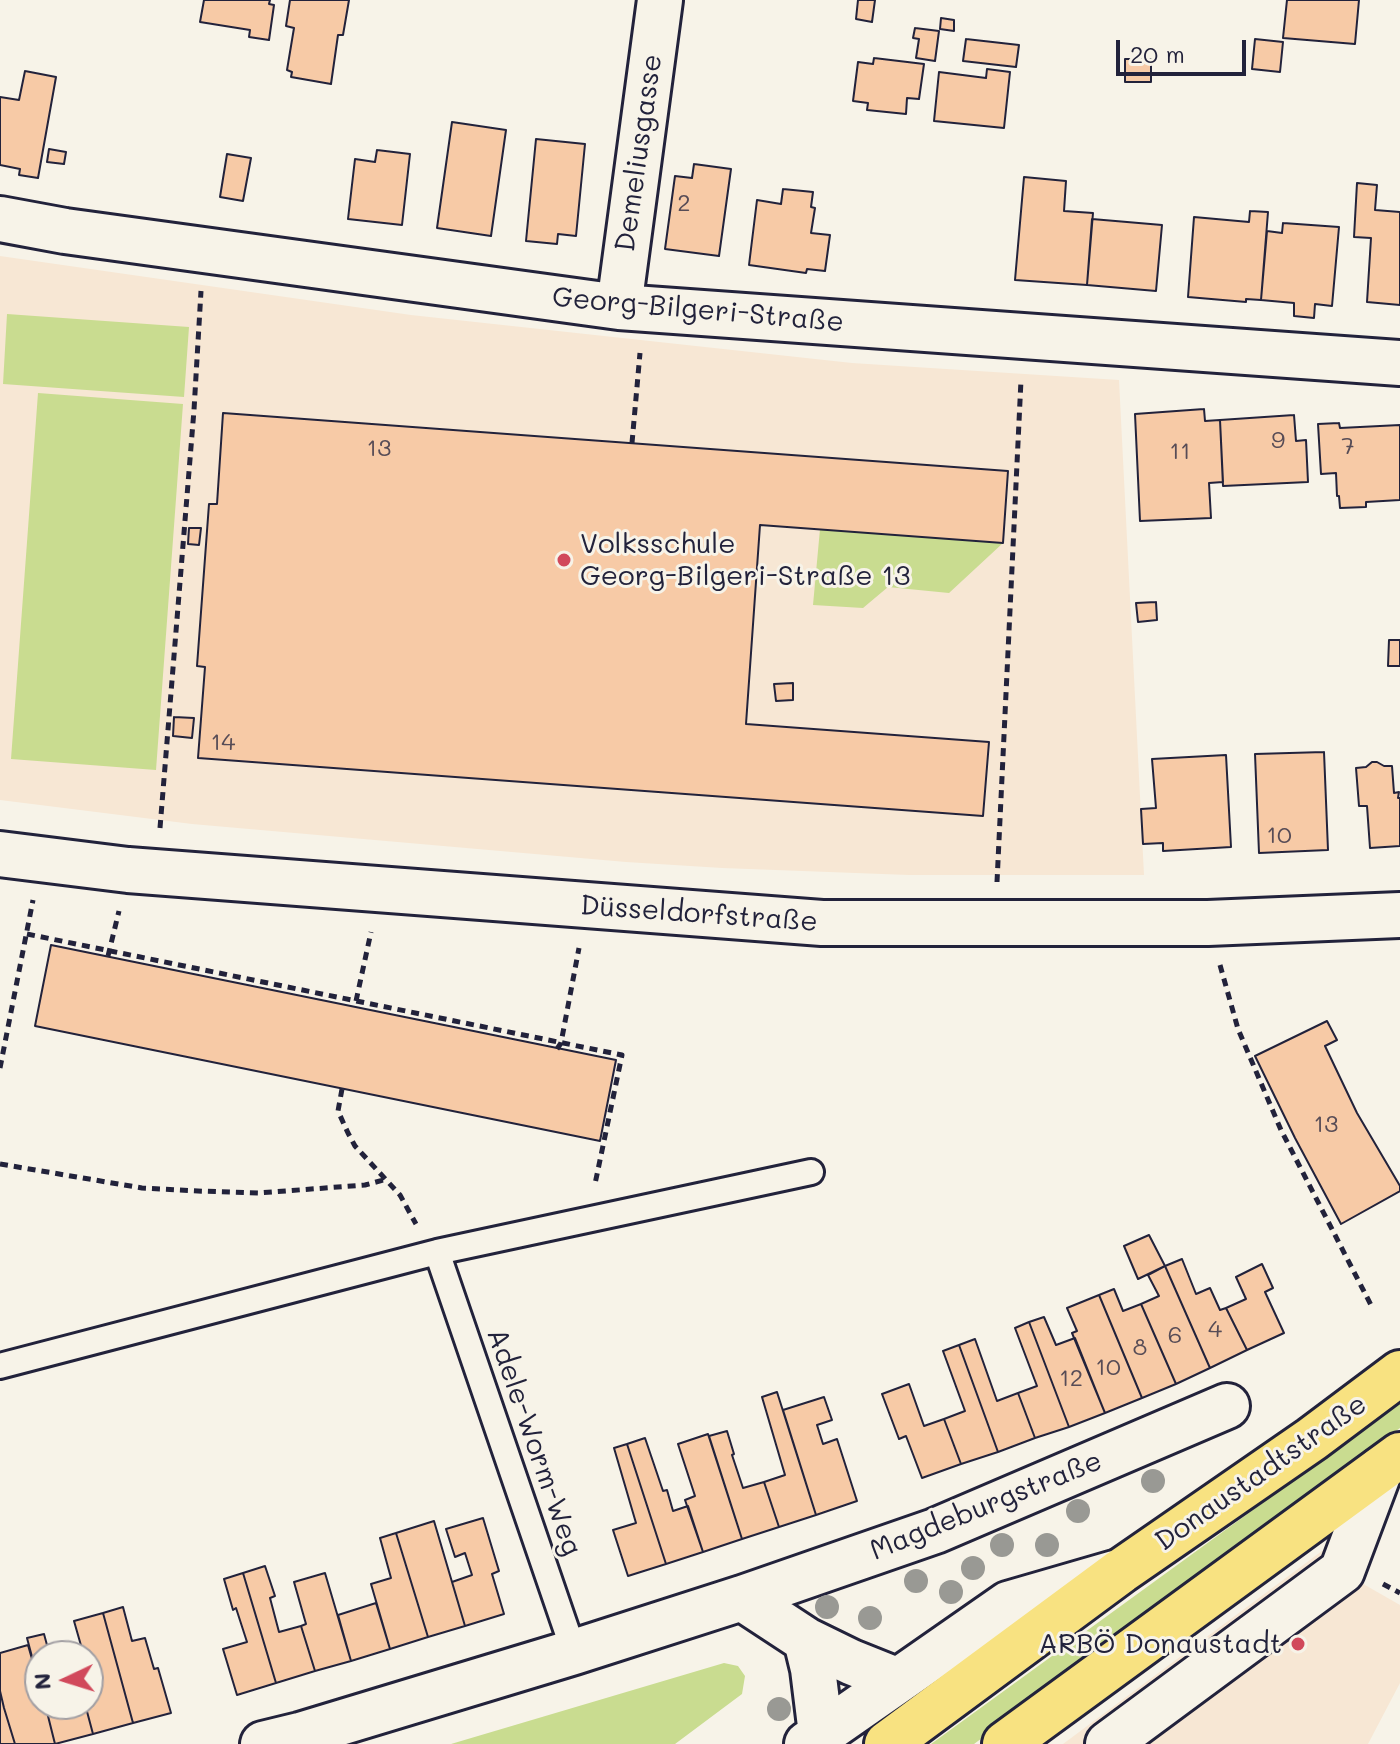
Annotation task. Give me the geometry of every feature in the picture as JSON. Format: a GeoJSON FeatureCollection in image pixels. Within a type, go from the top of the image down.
{"type":"FeatureCollection","features":[{"type":"Feature","properties":{"kind":"main road","name":"Donaustadtstraße"},"geometry":{"type":"LineString","coordinates":[[887,1744],[1121,1571],[1312,1439],[1400,1373]]}},
{"type":"Feature","properties":{"kind":"main road"},"geometry":{"type":"LineString","coordinates":[[1005,1744],[1390,1463]]}},
{"type":"Feature","properties":{"kind":"street","name":"Demeliusgasse"},"geometry":{"type":"LineString","coordinates":[[619,307],[660,0]]}},
{"type":"Feature","properties":{"kind":"street","name":"Georg-Bilgeri-Straße"},"geometry":{"type":"LineString","coordinates":[[0,219],[65,231],[619,307],[1400,363]]}},
{"type":"Feature","properties":{"kind":"street","name":"Düsseldorfstraße"},"geometry":{"type":"LineString","coordinates":[[0,854],[128,870],[822,923],[1208,923],[1400,915]]}},
{"type":"Feature","properties":{"kind":"street","name":"Magdeburgstraße"},"geometry":{"type":"LineString","coordinates":[[263,1744],[574,1652],[935,1531],[1227,1406]]}},
{"type":"Feature","properties":{"kind":"street"},"geometry":{"type":"LineString","coordinates":[[1108,1744],[1342,1571],[1390,1463]]}},
{"type":"Feature","properties":{"kind":"street","name":"Donaustadtstraße"},"geometry":{"type":"LineString","coordinates":[[814,1739],[1008,1604],[1121,1571]]}},
{"type":"Feature","properties":{"kind":"street"},"geometry":{"type":"LineString","coordinates":[[742,1598],[806,1640],[896,1680]]}},
{"type":"Feature","properties":{"kind":"street"},"geometry":{"type":"LineString","coordinates":[[806,1640],[813,1669],[814,1739]]}},
{"type":"Feature","properties":{"kind":"lane"},"geometry":{"type":"LineString","coordinates":[[0,1366],[431,1254],[811,1172]]}},
{"type":"Feature","properties":{"kind":"lane","name":"Adele-Worm-Weg"},"geometry":{"type":"LineString","coordinates":[[431,1254],[574,1652]]}},
{"type":"Feature","properties":{"kind":"path"},"geometry":{"type":"LineString","coordinates":[[161,820],[194,410],[201,282]]}},
{"type":"Feature","properties":{"kind":"path"},"geometry":{"type":"LineString","coordinates":[[632,443],[640,352]]}},
{"type":"Feature","properties":{"kind":"path"},"geometry":{"type":"LineString","coordinates":[[997,875],[1022,371]]}},
{"type":"Feature","properties":{"kind":"path"},"geometry":{"type":"LineString","coordinates":[[0,1068],[34,894]]}},
{"type":"Feature","properties":{"kind":"path"},"geometry":{"type":"LineString","coordinates":[[109,954],[120,905]]}},
{"type":"Feature","properties":{"kind":"path"},"geometry":{"type":"LineString","coordinates":[[356,1001],[372,928]]}},
{"type":"Feature","properties":{"kind":"path"},"geometry":{"type":"LineString","coordinates":[[27,934],[109,954],[332,999],[356,1001],[559,1046],[622,1055],[587,1221]]}},
{"type":"Feature","properties":{"kind":"path"},"geometry":{"type":"LineString","coordinates":[[559,1046],[579,946]]}},
{"type":"Feature","properties":{"kind":"path"},"geometry":{"type":"LineString","coordinates":[[1220,964],[1238,1029],[1281,1130],[1372,1307]]}},
{"type":"Feature","properties":{"kind":"path"},"geometry":{"type":"LineString","coordinates":[[342,1089],[338,1111],[355,1146],[400,1195],[431,1254]]}},
{"type":"Feature","properties":{"kind":"path"},"geometry":{"type":"LineString","coordinates":[[0,1164],[142,1188],[198,1191],[258,1193],[365,1185],[387,1179]]}},
{"type":"Feature","properties":{"kind":"shaded area","name":"Volksschule Georg-Bilgeri-Straße 13"},"geometry":{"type":"Polygon","coordinates":[[[0,256],[411,315],[852,363],[1119,380],[1144,875],[909,875],[626,862],[192,824],[0,800],[0,256]]]}},
{"type":"Feature","properties":{"kind":"shaded area","name":"ARBÖ Donaustadt"},"geometry":{"type":"Polygon","coordinates":[[[1330,1545],[1365,1585],[1400,1605],[1400,1683],[1368,1744],[1063,1744],[1330,1545]]]}},
{"type":"Feature","properties":{"kind":"green space"},"geometry":{"type":"Polygon","coordinates":[[[7,314],[189,327],[184,397],[3,384],[7,314]]]}},
{"type":"Feature","properties":{"kind":"green space"},"geometry":{"type":"Polygon","coordinates":[[[38,393],[183,404],[156,770],[11,759],[38,393]]]}},
{"type":"Feature","properties":{"kind":"green space"},"geometry":{"type":"Polygon","coordinates":[[[820,529],[1003,543],[949,593],[888,587],[863,608],[813,605],[820,529]]]}},
{"type":"Feature","properties":{"kind":"green space"},"geometry":{"type":"Polygon","coordinates":[[[1400,1403],[1400,1428],[974,1744],[931,1744],[1400,1403]]]}},
{"type":"Feature","properties":{"kind":"green space"},"geometry":{"type":"Polygon","coordinates":[[[724,1663],[738,1666],[745,1676],[742,1694],[675,1744],[451,1744],[724,1663]]]}},
{"type":"Feature","properties":{"kind":"building"},"geometry":{"type":"Polygon","coordinates":[[[204,0],[270,0],[269,4],[274,5],[269,40],[249,37],[250,30],[200,22],[204,0]]]}},
{"type":"Feature","properties":{"kind":"building"},"geometry":{"type":"Polygon","coordinates":[[[290,0],[349,0],[343,35],[338,35],[331,84],[291,77],[292,72],[287,70],[294,28],[286,26],[290,0]]]}},
{"type":"Feature","properties":{"kind":"building"},"geometry":{"type":"Polygon","coordinates":[[[858,0],[875,0],[872,22],[856,19],[858,0]]]}},
{"type":"Feature","properties":{"kind":"building"},"geometry":{"type":"Polygon","coordinates":[[[1287,0],[1359,0],[1355,44],[1283,38],[1287,0]]]}},
{"type":"Feature","properties":{"kind":"building"},"geometry":{"type":"Polygon","coordinates":[[[941,18],[954,20],[954,31],[940,29],[941,18]]]}},
{"type":"Feature","properties":{"kind":"building"},"geometry":{"type":"Polygon","coordinates":[[[915,28],[939,31],[935,61],[916,58],[919,39],[913,38],[915,28]]]}},
{"type":"Feature","properties":{"kind":"building"},"geometry":{"type":"Polygon","coordinates":[[[966,39],[1019,45],[1016,67],[963,61],[966,39]]]}},
{"type":"Feature","properties":{"kind":"building"},"geometry":{"type":"Polygon","coordinates":[[[1255,39],[1283,42],[1280,72],[1252,69],[1255,39]]]}},
{"type":"Feature","properties":{"kind":"building"},"geometry":{"type":"Polygon","coordinates":[[[874,58],[924,64],[919,99],[907,98],[906,114],[867,110],[868,103],[853,101],[858,62],[873,64],[874,58]]]}},
{"type":"Feature","properties":{"kind":"building"},"geometry":{"type":"Polygon","coordinates":[[[1125,59],[1151,59],[1151,82],[1125,82],[1125,59]]]}},
{"type":"Feature","properties":{"kind":"building"},"geometry":{"type":"Polygon","coordinates":[[[987,69],[1010,72],[1004,128],[934,121],[939,72],[986,78],[987,69]]]}},
{"type":"Feature","properties":{"kind":"building"},"geometry":{"type":"Polygon","coordinates":[[[25,71],[56,77],[38,178],[19,175],[20,169],[0,165],[0,97],[19,100],[25,71]]]}},
{"type":"Feature","properties":{"kind":"building"},"geometry":{"type":"Polygon","coordinates":[[[452,122],[506,130],[491,236],[437,228],[452,122]]]}},
{"type":"Feature","properties":{"kind":"building"},"geometry":{"type":"Polygon","coordinates":[[[536,139],[585,144],[576,236],[558,234],[557,244],[526,241],[536,139]]]}},
{"type":"Feature","properties":{"kind":"building"},"geometry":{"type":"Polygon","coordinates":[[[49,149],[66,152],[64,164],[47,162],[49,149]]]}},
{"type":"Feature","properties":{"kind":"building"},"geometry":{"type":"Polygon","coordinates":[[[377,150],[410,154],[402,225],[348,219],[355,159],[375,162],[377,150]]]}},
{"type":"Feature","properties":{"kind":"building"},"geometry":{"type":"Polygon","coordinates":[[[227,154],[251,158],[243,201],[220,197],[227,154]]]}},
{"type":"Feature","properties":{"kind":"building"},"geometry":{"type":"Polygon","coordinates":[[[694,164],[731,169],[719,256],[665,249],[675,176],[692,178],[694,164]]]}},
{"type":"Feature","properties":{"kind":"building"},"geometry":{"type":"Polygon","coordinates":[[[1024,177],[1066,181],[1064,211],[1093,213],[1087,285],[1015,280],[1024,177]]]}},
{"type":"Feature","properties":{"kind":"building"},"geometry":{"type":"Polygon","coordinates":[[[1357,183],[1377,185],[1375,210],[1400,212],[1400,305],[1367,302],[1371,238],[1354,237],[1357,183]]]}},
{"type":"Feature","properties":{"kind":"building"},"geometry":{"type":"Polygon","coordinates":[[[783,189],[813,192],[811,207],[815,208],[811,233],[830,235],[825,271],[807,269],[806,273],[749,265],[757,200],[781,204],[783,189]]]}},
{"type":"Feature","properties":{"kind":"building"},"geometry":{"type":"Polygon","coordinates":[[[1250,211],[1268,212],[1261,300],[1246,299],[1246,302],[1188,297],[1194,217],[1249,222],[1250,211]]]}},
{"type":"Feature","properties":{"kind":"building"},"geometry":{"type":"Polygon","coordinates":[[[1092,219],[1162,225],[1156,291],[1087,285],[1092,219]]]}},
{"type":"Feature","properties":{"kind":"building"},"geometry":{"type":"Polygon","coordinates":[[[1283,223],[1339,227],[1332,306],[1315,304],[1314,318],[1294,316],[1294,303],[1261,300],[1267,231],[1282,233],[1283,223]]]}},
{"type":"Feature","properties":{"kind":"building"},"geometry":{"type":"Polygon","coordinates":[[[1204,409],[1205,421],[1220,420],[1223,482],[1209,483],[1211,518],[1140,521],[1135,414],[1204,409]]]}},
{"type":"Feature","properties":{"kind":"building"},"geometry":{"type":"Polygon","coordinates":[[[223,413],[1008,471],[1003,543],[760,525],[746,724],[989,742],[983,816],[198,758],[205,667],[197,666],[209,504],[217,504],[223,413]]]}},
{"type":"Feature","properties":{"kind":"building"},"geometry":{"type":"Polygon","coordinates":[[[1294,415],[1296,441],[1306,440],[1308,482],[1223,486],[1220,420],[1294,415]]]}},
{"type":"Feature","properties":{"kind":"building"},"geometry":{"type":"Polygon","coordinates":[[[1339,423],[1340,428],[1400,425],[1400,500],[1366,502],[1366,507],[1340,508],[1336,473],[1321,474],[1318,424],[1339,423]]]}},
{"type":"Feature","properties":{"kind":"building"},"geometry":{"type":"Polygon","coordinates":[[[189,528],[201,528],[199,545],[188,544],[189,528]]]}},
{"type":"Feature","properties":{"kind":"building"},"geometry":{"type":"Polygon","coordinates":[[[1156,602],[1157,620],[1138,622],[1136,603],[1156,602]]]}},
{"type":"Feature","properties":{"kind":"building"},"geometry":{"type":"Polygon","coordinates":[[[1389,640],[1400,640],[1400,666],[1388,666],[1389,640]]]}},
{"type":"Feature","properties":{"kind":"building"},"geometry":{"type":"Polygon","coordinates":[[[793,683],[793,700],[776,701],[774,684],[793,683]]]}},
{"type":"Feature","properties":{"kind":"building"},"geometry":{"type":"Polygon","coordinates":[[[174,717],[194,718],[192,738],[173,736],[174,717]]]}},
{"type":"Feature","properties":{"kind":"building"},"geometry":{"type":"Polygon","coordinates":[[[1324,752],[1328,850],[1259,853],[1255,754],[1324,752]]]}},
{"type":"Feature","properties":{"kind":"building"},"geometry":{"type":"Polygon","coordinates":[[[1226,755],[1231,847],[1163,851],[1163,843],[1143,844],[1141,809],[1156,808],[1152,759],[1226,755]]]}},
{"type":"Feature","properties":{"kind":"building"},"geometry":{"type":"Polygon","coordinates":[[[1372,762],[1392,766],[1394,793],[1399,792],[1400,798],[1400,846],[1370,848],[1367,806],[1359,806],[1356,768],[1366,767],[1372,762]]]}},
{"type":"Feature","properties":{"kind":"building"},"geometry":{"type":"Polygon","coordinates":[[[51,945],[616,1060],[600,1141],[35,1026],[51,945]]]}},
{"type":"Feature","properties":{"kind":"building"},"geometry":{"type":"Polygon","coordinates":[[[1327,1021],[1337,1040],[1325,1046],[1357,1113],[1400,1186],[1400,1191],[1341,1224],[1255,1056],[1327,1021]]]}},
{"type":"Feature","properties":{"kind":"building"},"geometry":{"type":"Polygon","coordinates":[[[1149,1235],[1165,1266],[1138,1279],[1124,1246],[1149,1235]]]}},
{"type":"Feature","properties":{"kind":"building"},"geometry":{"type":"Polygon","coordinates":[[[1182,1259],[1196,1294],[1210,1288],[1220,1310],[1226,1308],[1247,1350],[1210,1368],[1165,1266],[1182,1259]]]}},
{"type":"Feature","properties":{"kind":"building"},"geometry":{"type":"Polygon","coordinates":[[[1262,1264],[1273,1288],[1265,1292],[1284,1333],[1247,1350],[1226,1308],[1246,1299],[1236,1277],[1262,1264]]]}},
{"type":"Feature","properties":{"kind":"building"},"geometry":{"type":"Polygon","coordinates":[[[1165,1266],[1210,1368],[1176,1384],[1141,1304],[1159,1296],[1148,1275],[1165,1266]]]}},
{"type":"Feature","properties":{"kind":"building"},"geometry":{"type":"Polygon","coordinates":[[[1114,1289],[1123,1311],[1141,1304],[1176,1384],[1142,1398],[1099,1295],[1114,1289]]]}},
{"type":"Feature","properties":{"kind":"building"},"geometry":{"type":"Polygon","coordinates":[[[1099,1295],[1142,1398],[1105,1413],[1072,1333],[1077,1331],[1067,1308],[1099,1295]]]}},
{"type":"Feature","properties":{"kind":"building"},"geometry":{"type":"Polygon","coordinates":[[[1044,1317],[1056,1345],[1075,1338],[1105,1413],[1069,1427],[1029,1322],[1044,1317]]]}},
{"type":"Feature","properties":{"kind":"building"},"geometry":{"type":"Polygon","coordinates":[[[1029,1322],[1069,1427],[1035,1438],[1018,1393],[1037,1386],[1015,1328],[1029,1322]]]}},
{"type":"Feature","properties":{"kind":"building"},"geometry":{"type":"Polygon","coordinates":[[[975,1339],[997,1401],[1018,1393],[1035,1438],[998,1452],[959,1345],[975,1339]]]}},
{"type":"Feature","properties":{"kind":"building"},"geometry":{"type":"Polygon","coordinates":[[[959,1345],[998,1452],[961,1464],[944,1419],[965,1411],[943,1351],[959,1345]]]}},
{"type":"Feature","properties":{"kind":"building"},"geometry":{"type":"Polygon","coordinates":[[[909,1384],[924,1426],[944,1419],[961,1464],[922,1478],[906,1436],[899,1439],[882,1394],[909,1384]]]}},
{"type":"Feature","properties":{"kind":"building"},"geometry":{"type":"Polygon","coordinates":[[[777,1392],[816,1515],[779,1527],[764,1482],[785,1475],[762,1397],[777,1392]]]}},
{"type":"Feature","properties":{"kind":"building"},"geometry":{"type":"Polygon","coordinates":[[[824,1397],[832,1420],[817,1425],[823,1444],[837,1439],[857,1501],[816,1515],[783,1410],[824,1397]]]}},
{"type":"Feature","properties":{"kind":"building"},"geometry":{"type":"Polygon","coordinates":[[[727,1431],[743,1488],[764,1482],[779,1527],[742,1539],[709,1436],[727,1431]]]}},
{"type":"Feature","properties":{"kind":"building"},"geometry":{"type":"Polygon","coordinates":[[[708,1434],[742,1539],[703,1552],[685,1500],[695,1496],[678,1444],[708,1434]]]}},
{"type":"Feature","properties":{"kind":"building"},"geometry":{"type":"Polygon","coordinates":[[[645,1438],[673,1511],[688,1506],[703,1552],[666,1564],[627,1444],[645,1438]]]}},
{"type":"Feature","properties":{"kind":"building"},"geometry":{"type":"Polygon","coordinates":[[[627,1444],[666,1564],[628,1576],[613,1530],[636,1523],[614,1448],[627,1444]]]}},
{"type":"Feature","properties":{"kind":"building"},"geometry":{"type":"Polygon","coordinates":[[[483,1518],[499,1571],[492,1574],[504,1614],[465,1626],[452,1582],[472,1575],[465,1553],[455,1557],[446,1529],[483,1518]]]}},
{"type":"Feature","properties":{"kind":"building"},"geometry":{"type":"Polygon","coordinates":[[[434,1521],[465,1626],[428,1637],[396,1533],[434,1521]]]}},
{"type":"Feature","properties":{"kind":"building"},"geometry":{"type":"Polygon","coordinates":[[[396,1533],[428,1637],[390,1649],[371,1584],[391,1578],[380,1538],[396,1533]]]}},
{"type":"Feature","properties":{"kind":"building"},"geometry":{"type":"Polygon","coordinates":[[[265,1566],[275,1596],[270,1598],[279,1632],[301,1626],[315,1671],[276,1683],[243,1573],[265,1566]]]}},
{"type":"Feature","properties":{"kind":"building"},"geometry":{"type":"Polygon","coordinates":[[[243,1573],[276,1683],[237,1695],[223,1649],[247,1642],[224,1579],[243,1573]]]}},
{"type":"Feature","properties":{"kind":"building"},"geometry":{"type":"Polygon","coordinates":[[[325,1573],[351,1661],[315,1671],[301,1626],[306,1624],[294,1582],[325,1573]]]}},
{"type":"Feature","properties":{"kind":"building"},"geometry":{"type":"Polygon","coordinates":[[[376,1603],[390,1649],[351,1661],[338,1615],[376,1603]]]}},
{"type":"Feature","properties":{"kind":"building"},"geometry":{"type":"Polygon","coordinates":[[[123,1607],[132,1641],[145,1638],[154,1669],[158,1668],[171,1713],[133,1723],[103,1613],[123,1607]]]}},
{"type":"Feature","properties":{"kind":"building"},"geometry":{"type":"Polygon","coordinates":[[[103,1613],[133,1723],[93,1734],[89,1720],[104,1720],[104,1640],[79,1640],[74,1621],[103,1613]]]}},
{"type":"Feature","properties":{"kind":"building"},"geometry":{"type":"Polygon","coordinates":[[[44,1634],[46,1640],[28,1640],[44,1634]]]}},
{"type":"Feature","properties":{"kind":"building"},"geometry":{"type":"Polygon","coordinates":[[[24,1646],[24,1720],[49,1720],[55,1744],[15,1744],[0,1691],[0,1653],[24,1646]]]}},
{"type":"Feature","properties":{"kind":"building"},"geometry":{"type":"Polygon","coordinates":[[[0,1691],[4,1708],[15,1744],[0,1744],[0,1691]]]}},
{"type":"Feature","properties":{"kind":"building"},"geometry":{"type":"Polygon","coordinates":[[[49,1720],[89,1720],[93,1734],[55,1744],[49,1720]]]}},
{"type":"Feature","properties":{"kind":"place","name":"Volksschule Georg-Bilgeri-Straße 13"},"geometry":{"type":"Point","coordinates":[564,560]}},
{"type":"Feature","properties":{"kind":"place","name":"ARBÖ Donaustadt"},"geometry":{"type":"Point","coordinates":[1298,1644]}}]}
